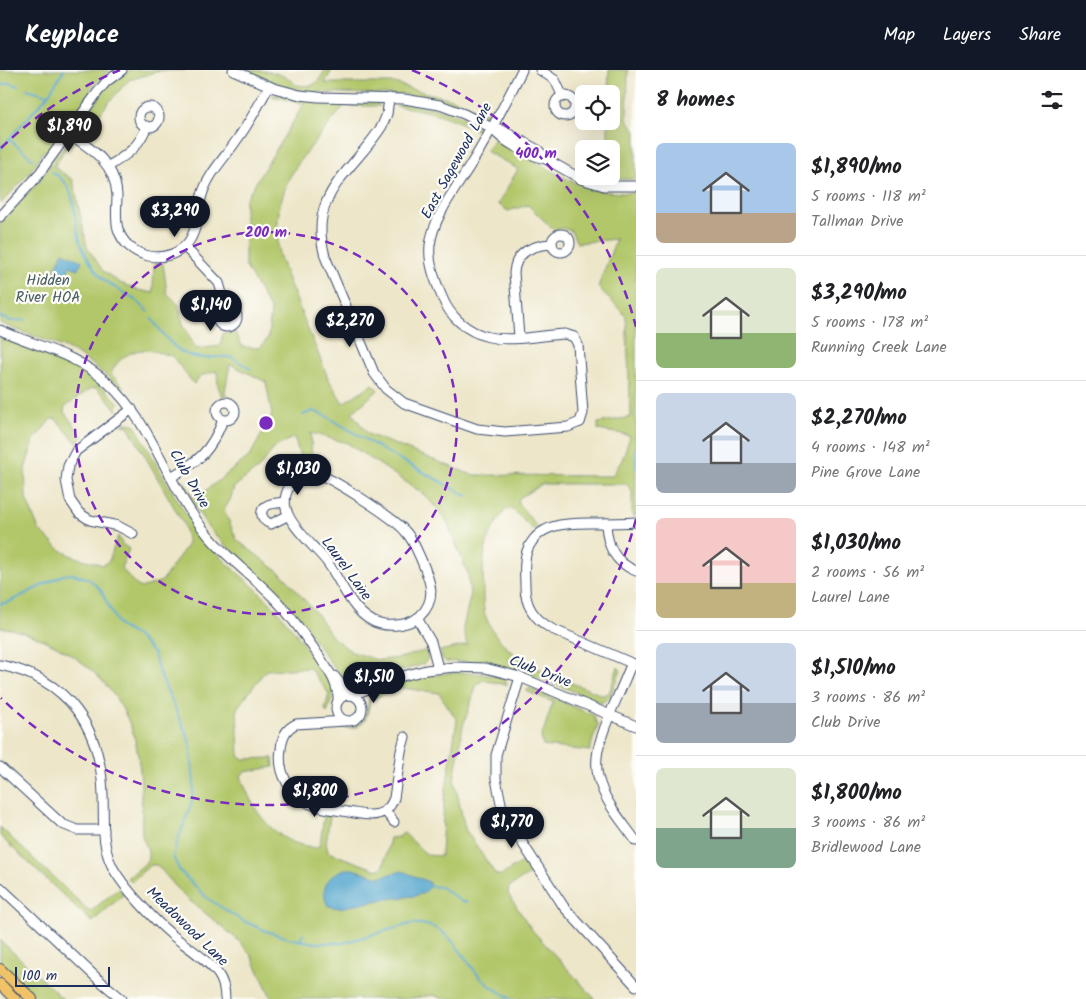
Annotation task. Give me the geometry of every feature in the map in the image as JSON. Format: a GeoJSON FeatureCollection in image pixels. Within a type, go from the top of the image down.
{"type":"FeatureCollection","features":[{"type":"Feature","properties":{"kind":"main road"},"geometry":{"type":"LineString","coordinates":[[0,968],[32,999]]}},
{"type":"Feature","properties":{"kind":"main road"},"geometry":{"type":"LineString","coordinates":[[0,984],[16,999]]}},
{"type":"Feature","properties":{"kind":"street"},"geometry":{"type":"LineString","coordinates":[[0,217],[36,178],[100,88],[122,70]]}},
{"type":"Feature","properties":{"kind":"street"},"geometry":{"type":"LineString","coordinates":[[233,70],[294,94],[312,97],[389,98],[435,104],[457,111],[492,128],[500,129],[538,150],[546,159],[573,176],[593,184],[611,187],[636,186]]}},
{"type":"Feature","properties":{"kind":"street","name":"East Sagewood Lane"},"geometry":{"type":"LineString","coordinates":[[389,98],[387,114],[382,126],[331,190],[325,204],[321,222],[321,237],[326,259],[374,373],[386,389],[404,403],[477,429],[505,432],[568,427],[582,424],[576,334],[489,337],[479,334],[462,325],[451,313],[445,304],[431,263],[430,245],[436,223],[492,128],[522,70]]}},
{"type":"Feature","properties":{"kind":"street"},"geometry":{"type":"LineString","coordinates":[[540,70],[555,80],[563,96]]}},
{"type":"Feature","properties":{"kind":"street"},"geometry":{"type":"LineString","coordinates":[[68,133],[100,155],[108,166],[115,183],[118,228],[127,244],[139,253],[152,257],[166,256],[184,246],[192,235],[202,193],[209,178],[241,134],[270,86]]}},
{"type":"Feature","properties":{"kind":"street"},"geometry":{"type":"LineString","coordinates":[[108,166],[135,148],[147,126]]}},
{"type":"Feature","properties":{"kind":"street"},"geometry":{"type":"LineString","coordinates":[[518,337],[515,263],[529,248],[541,244],[552,244]]}},
{"type":"Feature","properties":{"kind":"street"},"geometry":{"type":"LineString","coordinates":[[184,246],[219,283],[226,307]]}},
{"type":"Feature","properties":{"kind":"street","name":"Club Drive"},"geometry":{"type":"LineString","coordinates":[[0,330],[42,345],[79,362],[108,384],[132,409],[189,508],[206,533],[284,609],[331,674],[339,694],[337,704]]}},
{"type":"Feature","properties":{"kind":"street"},"geometry":{"type":"LineString","coordinates":[[132,409],[76,451],[68,466],[66,480],[70,500],[79,512],[90,520],[118,526],[133,534]]}},
{"type":"Feature","properties":{"kind":"street"},"geometry":{"type":"LineString","coordinates":[[171,477],[192,465],[205,454],[214,441],[223,420]]}},
{"type":"Feature","properties":{"kind":"street"},"geometry":{"type":"LineString","coordinates":[[288,516],[271,524],[266,522],[262,516],[262,510],[265,506],[285,502],[288,489],[297,479],[310,474],[322,475],[334,481],[400,525],[412,540],[430,582],[430,601],[417,618],[431,642],[438,668]]}},
{"type":"Feature","properties":{"kind":"street","name":"Laurel Lane"},"geometry":{"type":"LineString","coordinates":[[285,502],[288,516],[328,563],[357,609],[364,616],[376,622],[392,625],[405,623],[417,618]]}},
{"type":"Feature","properties":{"kind":"street"},"geometry":{"type":"LineString","coordinates":[[636,522],[563,524],[548,528],[537,536],[526,555],[526,598],[531,612],[544,625],[634,664],[610,715],[597,751],[598,778],[606,798],[636,841]]}},
{"type":"Feature","properties":{"kind":"street"},"geometry":{"type":"LineString","coordinates":[[606,523],[607,539],[612,551],[623,564],[636,571]]}},
{"type":"Feature","properties":{"kind":"street","name":"Meadowood Lane"},"geometry":{"type":"LineString","coordinates":[[0,664],[31,674],[54,688],[74,707],[87,725],[102,766],[104,830],[107,854],[116,874],[161,925],[210,965],[217,973],[223,984],[225,999]]}},
{"type":"Feature","properties":{"kind":"street","name":"Club Drive"},"geometry":{"type":"LineString","coordinates":[[331,674],[336,677],[351,695],[399,677],[438,668],[484,668],[520,677],[636,726]]}},
{"type":"Feature","properties":{"kind":"street"},"geometry":{"type":"LineString","coordinates":[[520,677],[496,755],[496,779],[502,808],[510,824],[564,907],[636,986]]}},
{"type":"Feature","properties":{"kind":"street"},"geometry":{"type":"LineString","coordinates":[[372,688],[364,699],[362,712],[354,720],[292,721],[283,739],[280,764],[285,779],[298,796],[308,803],[320,807],[374,815],[386,811],[394,798],[405,737]]}},
{"type":"Feature","properties":{"kind":"street"},"geometry":{"type":"LineString","coordinates":[[322,722],[333,713],[343,696],[351,695],[359,699],[362,706]]}},
{"type":"Feature","properties":{"kind":"street"},"geometry":{"type":"LineString","coordinates":[[337,704],[339,717],[346,721]]}},
{"type":"Feature","properties":{"kind":"street"},"geometry":{"type":"LineString","coordinates":[[0,767],[62,824],[77,830],[104,830]]}},
{"type":"Feature","properties":{"kind":"street"},"geometry":{"type":"LineString","coordinates":[[386,811],[394,822]]}},
{"type":"Feature","properties":{"kind":"street"},"geometry":{"type":"LineString","coordinates":[[0,887],[99,980],[122,999]]}},
{"type":"Feature","properties":{"kind":"green space"},"geometry":{"type":"Polygon","coordinates":[[[0,70],[110,70],[90,88],[91,92],[50,151],[44,151],[28,175],[0,204],[0,70]]]}},
{"type":"Feature","properties":{"kind":"green space"},"geometry":{"type":"Polygon","coordinates":[[[129,70],[163,70],[129,80],[108,103],[84,136],[78,132],[79,124],[107,87],[129,70]]]}},
{"type":"Feature","properties":{"kind":"green space"},"geometry":{"type":"Polygon","coordinates":[[[244,70],[272,72],[291,80],[296,85],[307,86],[317,82],[325,70],[332,70],[325,83],[395,83],[452,99],[484,113],[494,111],[490,116],[486,116],[442,102],[409,95],[307,92],[281,86],[244,70]]]}},
{"type":"Feature","properties":{"kind":"green space"},"geometry":{"type":"Polygon","coordinates":[[[609,70],[628,70],[627,119],[636,131],[636,179],[620,179],[620,140],[608,140],[608,130],[620,130],[620,85],[608,85],[609,70]]]}},
{"type":"Feature","properties":{"kind":"green space","name":"Hidden River HOA"},"geometry":{"type":"Polygon","coordinates":[[[278,94],[314,100],[377,102],[380,106],[344,106],[301,159],[288,180],[280,204],[277,229],[279,254],[328,378],[343,403],[373,384],[378,390],[352,413],[368,434],[472,475],[612,476],[622,460],[630,437],[628,435],[598,430],[598,423],[631,417],[626,316],[598,287],[616,239],[577,243],[571,231],[562,228],[554,230],[528,205],[508,211],[498,204],[518,169],[486,151],[492,141],[502,140],[575,183],[575,185],[607,192],[636,193],[636,516],[632,516],[632,490],[626,484],[542,484],[519,498],[518,503],[537,527],[533,530],[512,509],[506,509],[494,527],[487,543],[483,571],[484,611],[487,620],[507,648],[521,659],[537,668],[602,695],[609,693],[618,667],[621,671],[609,698],[601,703],[526,673],[487,664],[446,662],[442,658],[440,651],[467,645],[463,628],[470,597],[468,574],[447,522],[437,508],[421,492],[347,443],[311,433],[312,467],[304,469],[294,437],[274,448],[260,467],[234,487],[230,500],[224,510],[237,540],[284,576],[315,612],[333,638],[352,652],[378,660],[400,658],[427,650],[428,658],[424,664],[393,673],[358,690],[349,689],[290,606],[207,526],[181,483],[184,481],[195,499],[250,456],[272,415],[266,382],[230,364],[225,391],[226,396],[222,396],[218,386],[217,371],[200,376],[194,384],[172,356],[154,351],[139,350],[128,354],[113,369],[111,374],[124,387],[121,389],[94,366],[73,352],[57,344],[0,323],[0,223],[37,183],[63,147],[69,143],[72,144],[68,144],[54,167],[73,180],[87,247],[103,271],[120,283],[153,293],[154,264],[163,263],[167,293],[178,304],[183,324],[196,349],[220,346],[223,333],[235,332],[243,347],[260,348],[268,338],[271,311],[245,265],[245,200],[304,104],[272,96],[278,94]]]}},
{"type":"Feature","properties":{"kind":"green space"},"geometry":{"type":"Polygon","coordinates":[[[403,103],[434,108],[457,115],[467,119],[480,132],[440,115],[396,106],[403,103]]]}},
{"type":"Feature","properties":{"kind":"green space"},"geometry":{"type":"Polygon","coordinates":[[[0,336],[65,361],[93,379],[118,402],[117,411],[96,388],[90,389],[65,407],[64,412],[83,437],[76,442],[56,419],[51,419],[34,440],[25,469],[26,499],[39,530],[59,549],[72,556],[103,565],[109,561],[118,536],[122,544],[129,549],[121,568],[136,585],[141,588],[162,581],[188,544],[184,525],[128,426],[122,425],[126,423],[134,424],[196,528],[221,558],[281,615],[334,688],[334,694],[327,713],[325,709],[329,694],[310,668],[266,670],[237,708],[239,756],[243,759],[273,758],[274,767],[244,772],[241,776],[249,796],[260,815],[282,837],[295,843],[315,848],[320,845],[324,815],[330,816],[326,843],[328,852],[377,870],[383,867],[390,838],[398,837],[404,833],[427,855],[441,856],[444,801],[457,720],[439,693],[402,688],[383,694],[370,701],[367,716],[358,726],[345,728],[337,724],[348,727],[356,726],[365,717],[369,701],[374,694],[385,688],[420,677],[449,673],[478,673],[506,679],[507,685],[483,680],[477,684],[463,726],[454,779],[465,829],[496,875],[502,875],[525,860],[533,872],[509,887],[508,894],[532,930],[595,999],[443,999],[434,995],[406,999],[272,999],[251,955],[238,940],[183,895],[157,865],[150,865],[131,882],[127,878],[146,862],[148,854],[142,832],[138,758],[135,740],[127,718],[116,698],[84,664],[44,640],[0,627],[0,336]]]}},
{"type":"Feature","properties":{"kind":"green space"},"geometry":{"type":"Polygon","coordinates":[[[530,688],[595,716],[594,718],[598,725],[590,751],[543,746],[541,738],[553,702],[526,691],[530,688]]]}},
{"type":"Feature","properties":{"kind":"green space"},"geometry":{"type":"Polygon","coordinates":[[[0,827],[90,912],[119,888],[124,894],[92,922],[0,836],[0,827]]]}},
{"type":"Feature","properties":{"kind":"green space"},"geometry":{"type":"Polygon","coordinates":[[[0,940],[63,999],[38,999],[0,963],[0,940]]]}},
{"type":"Feature","properties":{"kind":"water"},"geometry":{"type":"Polygon","coordinates":[[[63,252],[82,261],[78,269],[70,266],[64,279],[53,274],[63,252]]]}},
{"type":"Feature","properties":{"kind":"water"},"geometry":{"type":"Polygon","coordinates":[[[345,869],[353,869],[379,877],[402,871],[429,882],[429,888],[424,893],[414,896],[339,908],[328,906],[324,893],[327,883],[334,875],[345,869]]]}},
{"type":"Feature","properties":{"kind":"waterway"},"geometry":{"type":"LineString","coordinates":[[0,149],[48,95],[64,70]]}},
{"type":"Feature","properties":{"kind":"waterway"},"geometry":{"type":"LineString","coordinates":[[0,86],[9,83],[18,86]]}},
{"type":"Feature","properties":{"kind":"waterway"},"geometry":{"type":"LineString","coordinates":[[27,89],[48,95]]}},
{"type":"Feature","properties":{"kind":"waterway"},"geometry":{"type":"LineString","coordinates":[[9,139],[33,159]]}},
{"type":"Feature","properties":{"kind":"waterway"},"geometry":{"type":"LineString","coordinates":[[52,172],[62,179],[68,187],[72,197],[80,241],[93,267],[104,280],[133,298],[148,312]]}},
{"type":"Feature","properties":{"kind":"waterway"},"geometry":{"type":"LineString","coordinates":[[0,317],[11,321],[25,320]]}},
{"type":"Feature","properties":{"kind":"waterway"},"geometry":{"type":"LineString","coordinates":[[151,318],[171,343],[186,354],[205,358],[218,357]]}},
{"type":"Feature","properties":{"kind":"waterway"},"geometry":{"type":"LineString","coordinates":[[220,357],[231,357],[251,369]]}},
{"type":"Feature","properties":{"kind":"waterway"},"geometry":{"type":"LineString","coordinates":[[303,415],[313,411],[326,416],[388,453],[467,496]]}},
{"type":"Feature","properties":{"kind":"waterway"},"geometry":{"type":"LineString","coordinates":[[636,442],[636,468]]}},
{"type":"Feature","properties":{"kind":"waterway"},"geometry":{"type":"LineString","coordinates":[[0,604],[9,602],[63,575],[73,574],[89,579],[100,589],[119,626],[137,636],[154,654],[158,670],[190,742],[194,784],[192,802],[173,857],[180,871],[207,898],[241,920],[266,931],[288,938],[315,943],[343,943],[410,924],[436,928],[454,943],[485,982],[511,999]]}},
{"type":"Feature","properties":{"kind":"waterway"},"geometry":{"type":"LineString","coordinates":[[428,886],[441,887],[462,902],[466,902]]}},
{"type":"Feature","properties":{"kind":"waterway"},"geometry":{"type":"LineString","coordinates":[[300,941],[303,934]]}}]}
